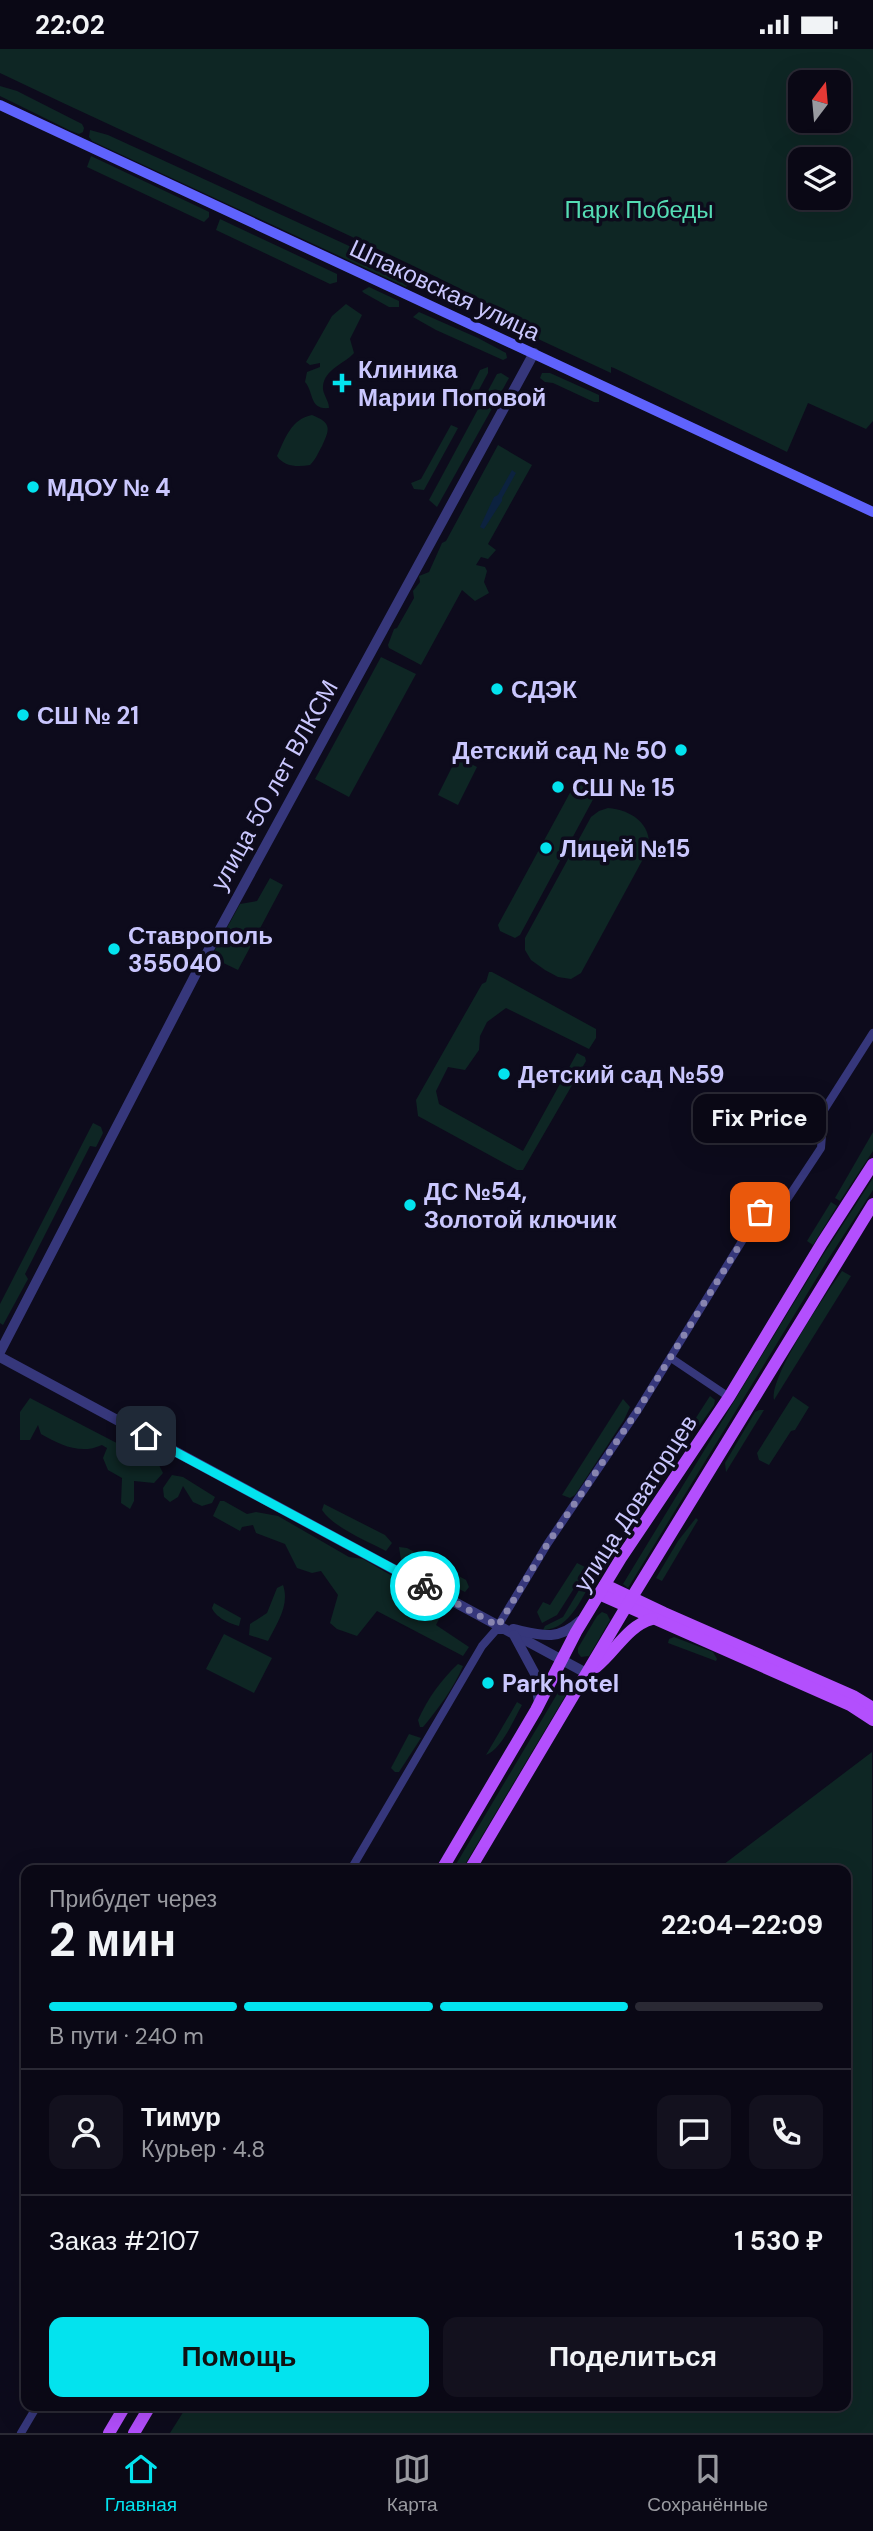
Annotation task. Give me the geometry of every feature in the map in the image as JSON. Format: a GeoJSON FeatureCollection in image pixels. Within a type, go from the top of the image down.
{"type":"FeatureCollection","features":[{"type":"Feature","properties":{"kind":"main road","name":"Шпаковская улица"},"geometry":{"type":"LineString","coordinates":[[0,105],[411,299],[534,353],[873,512]]}},
{"type":"Feature","properties":{"kind":"main road","name":"улица Доваторцев"},"geometry":{"type":"LineString","coordinates":[[444,1865],[602,1589],[729,1397],[873,1164]]}},
{"type":"Feature","properties":{"kind":"main road","name":"улица Доваторцев"},"geometry":{"type":"LineString","coordinates":[[473,1865],[587,1674],[625,1603],[644,1578],[873,1204]]}},
{"type":"Feature","properties":{"kind":"main road"},"geometry":{"type":"LineString","coordinates":[[644,1578],[646,1595],[654,1615],[850,1705],[873,1720]]}},
{"type":"Feature","properties":{"kind":"main road"},"geometry":{"type":"LineString","coordinates":[[602,1589],[625,1603],[853,1696],[873,1708]]}},
{"type":"Feature","properties":{"kind":"main road"},"geometry":{"type":"LineString","coordinates":[[587,1674],[603,1662],[632,1628],[654,1615]]}},
{"type":"Feature","properties":{"kind":"main road"},"geometry":{"type":"LineString","coordinates":[[109,2433],[122,2411]]}},
{"type":"Feature","properties":{"kind":"main road"},"geometry":{"type":"LineString","coordinates":[[134,2433],[147,2411]]}},
{"type":"Feature","properties":{"kind":"street","name":"улица 50 лет ВЛКСМ"},"geometry":{"type":"LineString","coordinates":[[0,1355],[202,962],[534,353]]}},
{"type":"Feature","properties":{"kind":"street"},"geometry":{"type":"LineString","coordinates":[[505,1630],[548,1543],[671,1358],[760,1212],[778,1213],[821,1148],[824,1110],[873,1033]]}},
{"type":"Feature","properties":{"kind":"street"},"geometry":{"type":"LineString","coordinates":[[0,1355],[587,1674]]}},
{"type":"Feature","properties":{"kind":"street"},"geometry":{"type":"LineString","coordinates":[[671,1358],[729,1397]]}},
{"type":"Feature","properties":{"kind":"street"},"geometry":{"type":"LineString","coordinates":[[354,1865],[482,1646],[496,1630],[549,1637],[565,1632],[586,1616]]}},
{"type":"Feature","properties":{"kind":"street"},"geometry":{"type":"LineString","coordinates":[[505,1630],[535,1674],[539,1703]]}},
{"type":"Feature","properties":{"kind":"street"},"geometry":{"type":"LineString","coordinates":[[21,2433],[34,2411]]}},
{"type":"Feature","properties":{"kind":"green space","name":"Парк Победы"},"geometry":{"type":"Polygon","coordinates":[[[0,49],[873,49],[873,421],[866,429],[808,403],[787,452],[614,368],[611,367],[611,373],[521,331],[524,324],[491,308],[477,297],[0,73],[0,49]]]}},
{"type":"Feature","properties":{"kind":"green space"},"geometry":{"type":"Polygon","coordinates":[[[0,86],[17,91],[82,124],[83,132],[79,134],[71,131],[0,96],[0,86]]]}},
{"type":"Feature","properties":{"kind":"green space"},"geometry":{"type":"Polygon","coordinates":[[[90,130],[108,135],[384,262],[409,275],[410,283],[406,287],[92,141],[89,137],[90,130]]]}},
{"type":"Feature","properties":{"kind":"green space"},"geometry":{"type":"Polygon","coordinates":[[[91,156],[209,212],[209,217],[204,222],[87,167],[91,156]]]}},
{"type":"Feature","properties":{"kind":"green space"},"geometry":{"type":"Polygon","coordinates":[[[220,219],[337,274],[337,282],[330,284],[216,230],[220,219]]]}},
{"type":"Feature","properties":{"kind":"green space"},"geometry":{"type":"Polygon","coordinates":[[[369,287],[399,301],[399,307],[389,307],[362,291],[369,287]]]}},
{"type":"Feature","properties":{"kind":"green space"},"geometry":{"type":"Polygon","coordinates":[[[346,304],[362,315],[350,339],[354,353],[324,380],[323,389],[329,408],[323,408],[315,403],[305,382],[307,372],[320,367],[320,363],[310,365],[306,362],[332,316],[346,304]]]}},
{"type":"Feature","properties":{"kind":"green space"},"geometry":{"type":"Polygon","coordinates":[[[419,312],[478,338],[506,353],[507,358],[503,360],[436,330],[413,317],[419,312]]]}},
{"type":"Feature","properties":{"kind":"green space"},"geometry":{"type":"Polygon","coordinates":[[[488,367],[488,373],[468,410],[462,406],[480,370],[488,367]]]}},
{"type":"Feature","properties":{"kind":"green space"},"geometry":{"type":"Polygon","coordinates":[[[501,373],[509,378],[437,507],[429,500],[497,374],[501,373]]]}},
{"type":"Feature","properties":{"kind":"green space"},"geometry":{"type":"Polygon","coordinates":[[[542,373],[550,373],[599,395],[599,402],[545,382],[540,378],[542,373]]]}},
{"type":"Feature","properties":{"kind":"green space"},"geometry":{"type":"Polygon","coordinates":[[[312,415],[328,427],[325,440],[315,458],[310,465],[305,466],[283,462],[277,456],[286,437],[294,425],[312,415]]]}},
{"type":"Feature","properties":{"kind":"green space"},"geometry":{"type":"Polygon","coordinates":[[[451,425],[458,428],[424,490],[414,489],[411,483],[421,479],[451,425]]]}},
{"type":"Feature","properties":{"kind":"green space"},"geometry":{"type":"Polygon","coordinates":[[[498,445],[532,465],[488,544],[496,550],[488,559],[481,557],[476,565],[485,567],[487,571],[484,582],[489,593],[475,601],[462,590],[421,665],[388,645],[394,629],[414,598],[413,591],[420,582],[419,576],[429,572],[442,543],[446,541],[498,445]]]}},
{"type":"Feature","properties":{"kind":"green space"},"geometry":{"type":"Polygon","coordinates":[[[381,657],[416,674],[349,797],[315,779],[381,657]]]}},
{"type":"Feature","properties":{"kind":"green space"},"geometry":{"type":"Polygon","coordinates":[[[457,757],[477,767],[458,805],[438,795],[457,757]]]}},
{"type":"Feature","properties":{"kind":"green space"},"geometry":{"type":"Polygon","coordinates":[[[585,777],[597,782],[597,792],[520,935],[515,938],[500,931],[498,925],[578,778],[585,777]]]}},
{"type":"Feature","properties":{"kind":"green space"},"geometry":{"type":"Polygon","coordinates":[[[608,808],[638,819],[647,831],[649,848],[581,973],[571,979],[558,977],[531,960],[525,950],[525,938],[591,817],[608,808]]]}},
{"type":"Feature","properties":{"kind":"green space"},"geometry":{"type":"Polygon","coordinates":[[[270,878],[283,885],[238,970],[211,957],[240,904],[257,901],[270,878]]]}},
{"type":"Feature","properties":{"kind":"green space"},"geometry":{"type":"Polygon","coordinates":[[[489,972],[596,1029],[596,1038],[589,1049],[506,1008],[487,1022],[480,1036],[479,1050],[465,1070],[448,1067],[436,1091],[439,1104],[523,1151],[577,1053],[585,1057],[586,1061],[523,1170],[517,1170],[418,1116],[416,1100],[482,984],[486,982],[489,972]]]}},
{"type":"Feature","properties":{"kind":"green space"},"geometry":{"type":"Polygon","coordinates":[[[93,1123],[101,1127],[103,1133],[96,1147],[90,1146],[25,1274],[28,1279],[3,1325],[0,1323],[0,1304],[93,1123]]]}},
{"type":"Feature","properties":{"kind":"green space"},"geometry":{"type":"Polygon","coordinates":[[[873,1132],[873,1151],[840,1201],[835,1198],[873,1132]]]}},
{"type":"Feature","properties":{"kind":"green space"},"geometry":{"type":"Polygon","coordinates":[[[873,1178],[873,1190],[628,1588],[623,1584],[823,1255],[873,1178]]]}},
{"type":"Feature","properties":{"kind":"green space"},"geometry":{"type":"Polygon","coordinates":[[[831,1202],[837,1206],[813,1245],[807,1241],[831,1202]]]}},
{"type":"Feature","properties":{"kind":"green space"},"geometry":{"type":"Polygon","coordinates":[[[842,1271],[851,1276],[774,1400],[780,1374],[789,1355],[842,1271]]]}},
{"type":"Feature","properties":{"kind":"green space"},"geometry":{"type":"Polygon","coordinates":[[[710,1396],[715,1400],[714,1405],[667,1471],[604,1570],[600,1567],[710,1396]]]}},
{"type":"Feature","properties":{"kind":"green space"},"geometry":{"type":"Polygon","coordinates":[[[793,1396],[809,1407],[769,1465],[759,1460],[757,1453],[793,1396]]]}},
{"type":"Feature","properties":{"kind":"green space"},"geometry":{"type":"Polygon","coordinates":[[[30,1398],[159,1465],[163,1473],[154,1483],[134,1481],[134,1501],[130,1509],[121,1503],[122,1478],[108,1470],[103,1458],[107,1448],[102,1445],[78,1449],[63,1445],[41,1434],[38,1425],[30,1440],[20,1440],[20,1412],[30,1398]]]}},
{"type":"Feature","properties":{"kind":"green space"},"geometry":{"type":"Polygon","coordinates":[[[623,1399],[630,1407],[624,1420],[575,1495],[570,1498],[562,1495],[623,1399]]]}},
{"type":"Feature","properties":{"kind":"green space"},"geometry":{"type":"Polygon","coordinates":[[[764,1410],[726,1472],[725,1463],[755,1412],[764,1410]]]}},
{"type":"Feature","properties":{"kind":"green space"},"geometry":{"type":"Polygon","coordinates":[[[172,1475],[183,1477],[215,1497],[212,1503],[202,1506],[193,1502],[183,1486],[178,1497],[170,1502],[164,1497],[163,1488],[172,1475]]]}},
{"type":"Feature","properties":{"kind":"green space"},"geometry":{"type":"Polygon","coordinates":[[[220,1501],[247,1514],[256,1512],[278,1516],[349,1557],[363,1559],[442,1605],[444,1609],[436,1625],[469,1647],[463,1656],[377,1611],[357,1636],[337,1629],[330,1623],[338,1595],[321,1571],[312,1573],[297,1568],[285,1544],[256,1533],[253,1525],[242,1527],[240,1531],[213,1516],[220,1501]]]}},
{"type":"Feature","properties":{"kind":"green space"},"geometry":{"type":"Polygon","coordinates":[[[324,1504],[385,1535],[392,1543],[386,1551],[351,1533],[327,1516],[322,1510],[324,1504]]]}},
{"type":"Feature","properties":{"kind":"green space"},"geometry":{"type":"Polygon","coordinates":[[[696,1518],[698,1520],[662,1581],[656,1578],[678,1541],[696,1518]]]}},
{"type":"Feature","properties":{"kind":"green space"},"geometry":{"type":"Polygon","coordinates":[[[399,1547],[407,1548],[466,1580],[469,1587],[465,1592],[401,1560],[399,1547]]]}},
{"type":"Feature","properties":{"kind":"green space"},"geometry":{"type":"Polygon","coordinates":[[[577,1563],[587,1568],[557,1615],[542,1623],[537,1612],[543,1602],[550,1605],[577,1563]]]}},
{"type":"Feature","properties":{"kind":"green space"},"geometry":{"type":"Polygon","coordinates":[[[591,1570],[596,1573],[576,1609],[561,1624],[543,1630],[545,1626],[563,1617],[591,1570]]]}},
{"type":"Feature","properties":{"kind":"green space"},"geometry":{"type":"Polygon","coordinates":[[[283,1585],[284,1607],[268,1641],[249,1635],[250,1624],[267,1613],[277,1588],[283,1585]]]}},
{"type":"Feature","properties":{"kind":"green space"},"geometry":{"type":"Polygon","coordinates":[[[214,1603],[241,1618],[239,1626],[216,1614],[212,1608],[214,1603]]]}},
{"type":"Feature","properties":{"kind":"green space"},"geometry":{"type":"Polygon","coordinates":[[[602,1612],[607,1614],[610,1620],[589,1656],[581,1657],[578,1648],[602,1612]]]}},
{"type":"Feature","properties":{"kind":"green space"},"geometry":{"type":"Polygon","coordinates":[[[224,1634],[272,1658],[254,1693],[206,1669],[224,1634]]]}},
{"type":"Feature","properties":{"kind":"green space"},"geometry":{"type":"Polygon","coordinates":[[[674,1637],[713,1652],[716,1661],[668,1643],[669,1639],[674,1637]]]}},
{"type":"Feature","properties":{"kind":"green space"},"geometry":{"type":"Polygon","coordinates":[[[458,1664],[463,1666],[450,1691],[423,1727],[420,1727],[418,1720],[426,1704],[458,1664]]]}},
{"type":"Feature","properties":{"kind":"green space"},"geometry":{"type":"Polygon","coordinates":[[[563,1684],[570,1688],[465,1865],[456,1865],[563,1684]]]}},
{"type":"Feature","properties":{"kind":"green space"},"geometry":{"type":"Polygon","coordinates":[[[517,1702],[522,1705],[507,1733],[497,1747],[486,1755],[517,1702]]]}},
{"type":"Feature","properties":{"kind":"green space"},"geometry":{"type":"Polygon","coordinates":[[[409,1734],[421,1738],[399,1772],[395,1772],[391,1768],[409,1734]]]}},
{"type":"Feature","properties":{"kind":"green space"},"geometry":{"type":"Polygon","coordinates":[[[872,1752],[873,2433],[170,2433],[184,2411],[851,2411],[851,1865],[723,1865],[872,1752]]]}},
{"type":"Feature","properties":{"kind":"water"},"geometry":{"type":"Polygon","coordinates":[[[512,470],[516,473],[502,501],[484,529],[480,527],[494,497],[498,495],[512,470]]]}},
{"type":"Feature","properties":{"kind":"way so far"},"geometry":{"type":"LineString","coordinates":[[425,1586],[498,1626],[548,1543],[671,1358],[760,1212]]}},
{"type":"Feature","properties":{"kind":"place","name":"Клиника Марии Поповой"},"geometry":{"type":"Point","coordinates":[342,383]}},
{"type":"Feature","properties":{"kind":"place","name":"МДОУ № 4"},"geometry":{"type":"Point","coordinates":[33,487]}},
{"type":"Feature","properties":{"kind":"place","name":"СДЭК"},"geometry":{"type":"Point","coordinates":[497,689]}},
{"type":"Feature","properties":{"kind":"place","name":"СШ № 21"},"geometry":{"type":"Point","coordinates":[23,715]}},
{"type":"Feature","properties":{"kind":"place","name":"Детский сад № 50"},"geometry":{"type":"Point","coordinates":[681,750]}},
{"type":"Feature","properties":{"kind":"place","name":"СШ № 15"},"geometry":{"type":"Point","coordinates":[558,787]}},
{"type":"Feature","properties":{"kind":"place","name":"Лицей №15"},"geometry":{"type":"Point","coordinates":[546,848]}},
{"type":"Feature","properties":{"kind":"place","name":"Ставрополь 355040"},"geometry":{"type":"Point","coordinates":[114,949]}},
{"type":"Feature","properties":{"kind":"place","name":"Детский сад №59"},"geometry":{"type":"Point","coordinates":[504,1074]}},
{"type":"Feature","properties":{"kind":"place","name":"ДС №54, Золотой ключик"},"geometry":{"type":"Point","coordinates":[410,1205]}},
{"type":"Feature","properties":{"kind":"place","name":"Fix Price"},"geometry":{"type":"Point","coordinates":[760,1212]}},
{"type":"Feature","properties":{"kind":"place","name":"Park hotel"},"geometry":{"type":"Point","coordinates":[488,1683]}},
{"type":"Feature","properties":{"kind":"route"},"geometry":{"type":"LineString","coordinates":[[146,1436],[425,1586]]}}]}
